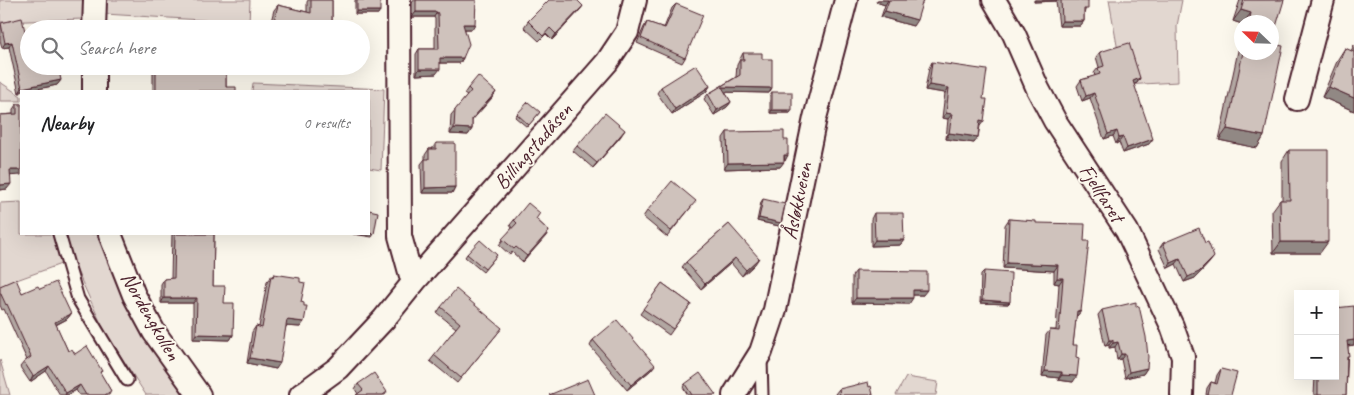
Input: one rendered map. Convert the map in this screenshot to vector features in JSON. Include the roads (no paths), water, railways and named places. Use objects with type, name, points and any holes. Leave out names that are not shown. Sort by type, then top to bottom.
[{"type":"street","points":[[94,20],[95,0]]},
{"type":"street","points":[[398,0],[400,236],[413,283]]},
{"type":"street","name":"Billingstadåsen","points":[[302,395],[338,368],[384,319],[413,283],[607,62],[627,32],[635,0]]},
{"type":"street","name":"Åsløkkveien","points":[[734,395],[761,352],[774,310],[815,118],[846,0]]},
{"type":"street","name":"Fjellfaret","points":[[994,0],[1014,34],[1038,89],[1055,121],[1127,231],[1172,326],[1183,358],[1182,395]]},
{"type":"street","points":[[1297,99],[1323,0]]},
{"type":"street","points":[[94,75],[94,90]]},
{"type":"street","name":"Nordengkollen","points":[[110,235],[134,295],[154,332],[199,395]]},
{"type":"lane","points":[[59,235],[78,300],[127,380]]},
{"type":"lane","points":[[761,352],[762,395]]}]
